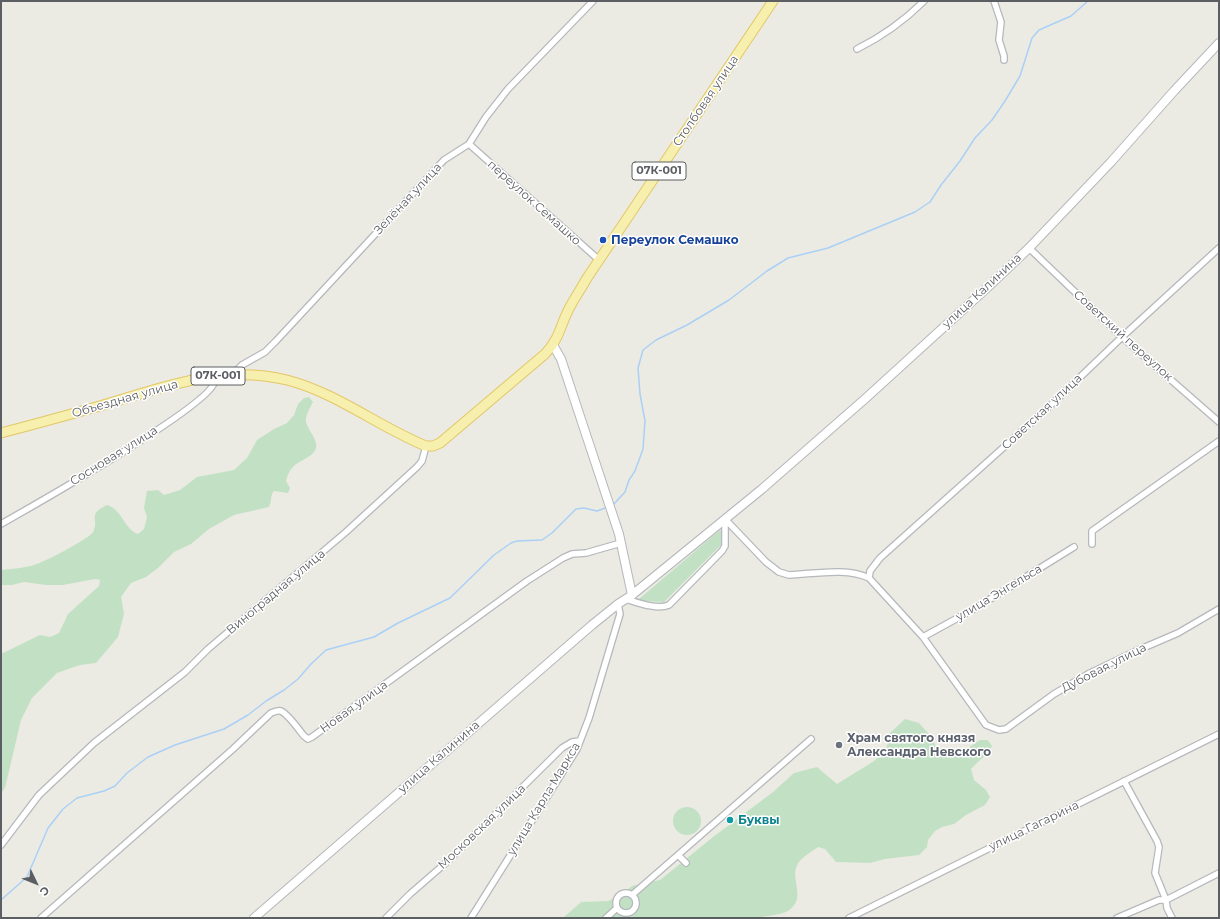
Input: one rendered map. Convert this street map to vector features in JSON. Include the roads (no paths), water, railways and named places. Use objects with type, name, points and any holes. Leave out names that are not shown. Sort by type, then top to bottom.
[{"type":"main road","name":"Столбовая улица","points":[[553,345],[561,330],[570,306],[599,260],[773,1]]},
{"type":"main road","name":"07К-001","points":[[426,446],[433,446],[452,434],[545,354],[553,345]]},
{"type":"main road","name":"Объездная улица","points":[[1,433],[160,388],[211,376],[233,374],[257,375],[287,381],[324,394],[426,446]]},
{"type":"street","name":"Зелёная улица","points":[[233,374],[242,365],[266,352],[444,160],[469,144],[508,89],[593,1]]},
{"type":"street","points":[[857,49],[893,29],[924,1]]},
{"type":"street","points":[[994,1],[1001,22],[999,40],[1004,60]]},
{"type":"street","name":"улица Калинина","points":[[254,918],[369,817],[618,604],[629,597],[762,489],[866,398],[1029,248],[1111,162],[1219,43]]},
{"type":"street","name":"переулок Семашко","points":[[469,144],[599,260]]},
{"type":"street","name":"Советский переулок","points":[[1029,248],[1122,337],[1219,422]]},
{"type":"street","name":"Советская улица","points":[[869,578],[870,571],[880,558],[1052,404],[1219,248]]},
{"type":"street","points":[[553,345],[561,359],[613,514],[621,543],[629,597],[639,603],[664,607],[669,605],[722,551],[725,546],[725,518]]},
{"type":"street","name":"Сосновая улица","points":[[1,524],[83,477],[176,417],[200,399],[213,386],[214,383],[211,376]]},
{"type":"street","points":[[1092,544],[1092,531],[1219,442]]},
{"type":"street","name":"Виноградная улица","points":[[1,845],[39,795],[62,772],[94,742],[185,672],[208,649],[346,532],[417,467],[422,461],[426,446]]},
{"type":"street","points":[[725,518],[766,562],[779,572],[789,575],[850,572],[869,578],[923,637]]},
{"type":"street","name":"Новая улица","points":[[41,918],[233,749],[271,713],[280,711],[285,714],[304,736],[308,739],[312,738],[527,581],[562,558],[572,554],[586,553],[621,543]]},
{"type":"street","name":"улица Энгельса","points":[[923,637],[974,609],[1074,547]]},
{"type":"street","name":"улица Карла Маркса","points":[[471,918],[573,755],[580,741],[589,718],[620,614],[618,604]]},
{"type":"street","name":"Дубовая улица","points":[[923,637],[986,725],[998,730],[1006,729],[1054,694],[1090,673],[1178,633],[1219,609]]},
{"type":"street","name":"улица Гагарина","points":[[849,918],[1219,734]]},
{"type":"street","points":[[632,895],[678,855],[698,834],[811,739]]},
{"type":"street","name":"Московская улица","points":[[386,918],[410,894],[448,861],[562,748],[572,742],[580,741]]},
{"type":"street","points":[[1124,781],[1157,841],[1159,847],[1155,873],[1172,918]]},
{"type":"street","points":[[678,855],[686,864]]},
{"type":"street","points":[[1116,918],[1159,900],[1166,900],[1219,873]]},
{"type":"street","points":[[628,893],[635,899],[636,904],[634,909],[630,912],[621,912],[617,908],[616,901],[620,895],[628,893]]},
{"type":"street","points":[[606,918],[617,908]]},
{"type":"waterway","points":[[613,505],[625,492],[643,449],[645,421],[640,394],[638,368],[643,350],[656,340],[687,325],[729,300],[767,271],[788,258],[828,248],[915,212],[930,202],[975,138],[992,120],[1005,101],[1020,76],[1032,38],[1039,30],[1071,16],[1088,1]]},
{"type":"waterway","points":[[1,900],[27,877],[48,828],[63,809],[77,798],[104,791],[115,786],[127,773],[148,757],[175,745],[224,729],[248,715],[298,679],[326,650],[374,637],[398,623],[450,598],[494,555],[511,543],[517,541],[542,540],[552,533],[576,509],[584,508],[597,511],[608,507]]},
{"type":"place","name":"Переулок Семашко","points":[[603,240]]},
{"type":"place","name":"Храм святого князя Александра Невского","points":[[839,745]]},
{"type":"place","name":"Буквы","points":[[730,820]]}]
